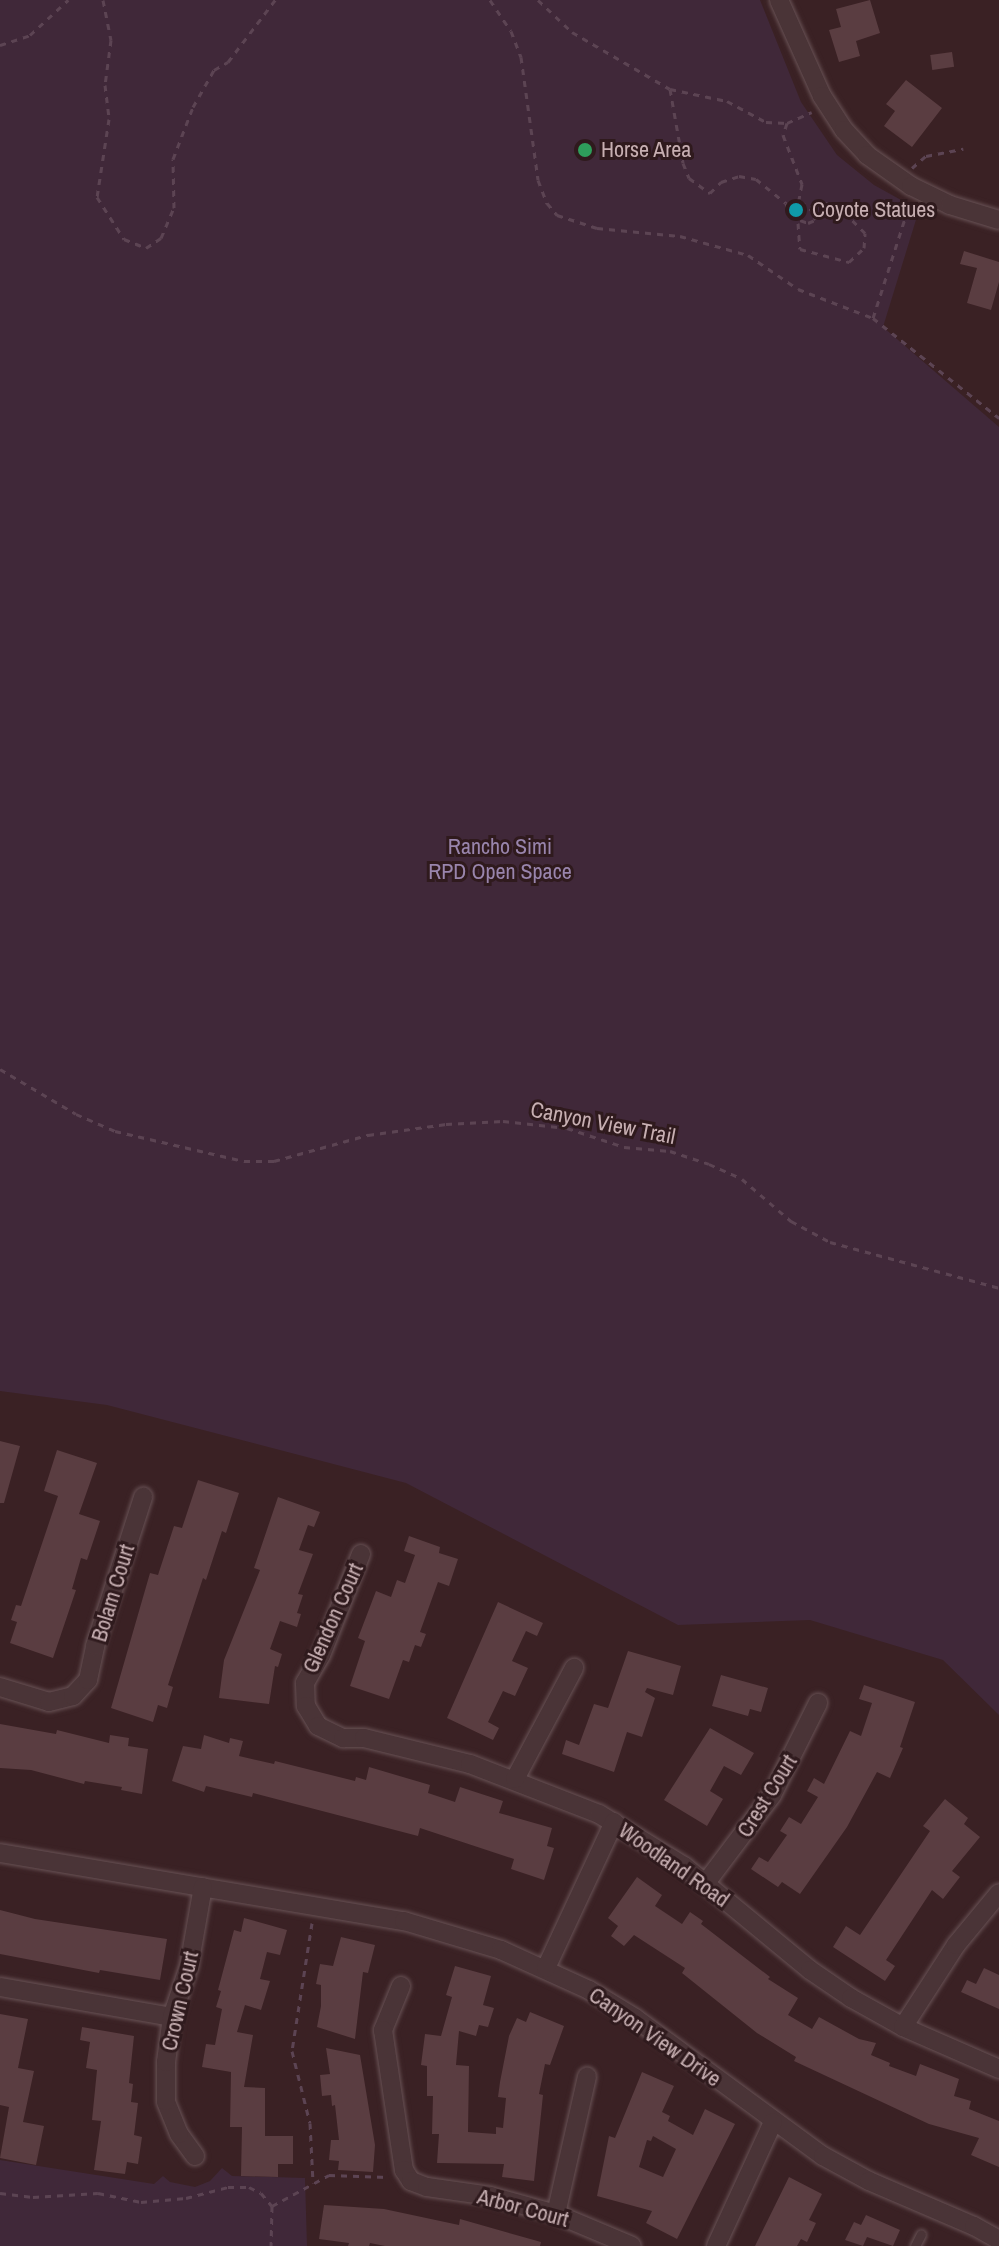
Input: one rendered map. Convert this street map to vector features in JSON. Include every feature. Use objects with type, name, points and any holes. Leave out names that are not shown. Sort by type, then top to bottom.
[{"type":"street","points":[[779,0],[826,102],[867,155],[911,186],[950,205],[999,220]]},
{"type":"street","name":"Bolam Court","points":[[0,1687],[49,1702],[73,1696],[82,1688],[94,1666],[95,1646],[143,1497]]},
{"type":"street","name":"Glendon Court","points":[[305,1683],[321,1655],[361,1554]]},
{"type":"street","points":[[515,1779],[574,1668]]},
{"type":"street","name":"Woodland Road","points":[[305,1683],[310,1716],[329,1734],[433,1754],[515,1779],[614,1822],[648,1842],[705,1884],[810,1970],[903,2027],[999,2069]]},
{"type":"street","name":"Crest Court","points":[[705,1884],[772,1795],[818,1703]]},
{"type":"street","points":[[546,1968],[614,1822]]},
{"type":"street","name":"Canyon View Drive","points":[[0,1853],[315,1906],[453,1934],[546,1968],[635,2018],[773,2122],[869,2181],[998,2235]]},
{"type":"street","name":"Crown Court","points":[[195,2156],[179,2134],[166,2101],[166,2062],[172,2017],[189,1966],[203,1887]]},
{"type":"street","points":[[903,2027],[956,1945],[999,1893]]},
{"type":"street","points":[[401,1986],[383,2030],[404,2170],[411,2181]]},
{"type":"street","points":[[0,1987],[172,2017]]},
{"type":"street","points":[[556,2214],[587,2076]]},
{"type":"street","points":[[716,2246],[773,2122]]},
{"type":"street","name":"Arbor Court","points":[[411,2181],[427,2187],[490,2196],[556,2214],[632,2246]]},
{"type":"lane","points":[[915,2246],[921,2234]]},
{"type":"path","points":[[0,45],[30,35],[68,0]]},
{"type":"path","points":[[103,0],[111,40],[105,85],[109,119],[97,197],[124,239],[146,248],[161,238],[174,208],[173,159],[193,107],[214,70],[228,62],[275,0]]},
{"type":"path","points":[[490,0],[511,31],[521,57],[538,180],[547,203],[557,215],[597,228],[680,236],[727,248],[773,269],[798,289],[873,318],[999,418]]},
{"type":"path","points":[[538,0],[572,32],[670,89],[727,101],[766,122],[787,123],[803,118],[826,102]]},
{"type":"path","points":[[670,89],[683,163],[689,178],[710,193],[721,182],[739,176],[756,179],[786,203],[789,216],[798,222],[815,220],[814,212],[799,200]]},
{"type":"path","points":[[787,123],[783,135],[802,184],[799,200]]},
{"type":"path","points":[[873,318],[910,202],[912,169],[926,156],[963,149]]},
{"type":"path","points":[[786,203],[799,200]]},
{"type":"path","points":[[798,222],[800,249],[849,262],[864,248],[865,233],[838,206],[828,203],[808,208]]},
{"type":"path","name":"Canyon View Trail","points":[[0,1069],[106,1127],[244,1161],[274,1161],[368,1135],[446,1124],[503,1121],[567,1128],[624,1147],[670,1151],[731,1173],[760,1192],[791,1221],[830,1242],[999,1288]]},
{"type":"path","points":[[313,2183],[310,2123],[292,2051],[315,1906]]},
{"type":"path","points":[[272,2206],[329,2175],[411,2181]]},
{"type":"path","points":[[0,2193],[33,2197],[98,2193],[141,2202],[186,2198],[228,2187],[249,2187],[261,2193],[272,2206],[271,2246]]},
{"type":"green space","name":"Rancho Simi RPD Open Space","points":[[0,0],[760,0],[801,102],[837,155],[874,185],[919,210],[883,327],[999,427],[999,1715],[943,1660],[810,1620],[678,1625],[406,1483],[107,1405],[0,1391]]},
{"type":"green space","points":[[0,2160],[154,2184],[163,2176],[170,2182],[195,2187],[210,2181],[222,2168],[232,2176],[305,2178],[307,2246],[0,2246]]},
{"type":"building","points":[[870,0],[880,33],[856,41],[860,56],[839,62],[829,30],[841,27],[836,9]]},
{"type":"building","points":[[952,52],[954,67],[932,70],[930,55]]},
{"type":"building","points":[[906,80],[942,108],[912,147],[884,126],[895,111],[886,104]]},
{"type":"building","points":[[964,251],[999,262],[999,282],[991,310],[967,303],[977,268],[960,264]]},
{"type":"building","points":[[0,1441],[20,1446],[4,1503],[0,1503]]},
{"type":"building","points":[[57,1450],[97,1463],[79,1514],[100,1521],[87,1560],[81,1558],[72,1589],[76,1590],[53,1658],[10,1643],[17,1622],[11,1620],[16,1605],[21,1606],[58,1496],[44,1491]]},
{"type":"building","points":[[198,1480],[239,1493],[226,1533],[222,1531],[206,1580],[203,1578],[168,1685],[173,1687],[167,1708],[158,1705],[153,1722],[111,1708],[150,1573],[158,1575],[174,1526],[182,1528]]},
{"type":"building","points":[[278,1497],[320,1512],[314,1527],[308,1525],[299,1550],[313,1554],[298,1594],[303,1595],[297,1613],[301,1614],[297,1627],[280,1621],[270,1649],[282,1654],[278,1667],[275,1666],[269,1704],[219,1698],[224,1660],[260,1570],[254,1568]]},
{"type":"building","points":[[409,1536],[440,1547],[439,1553],[458,1559],[449,1586],[438,1582],[420,1632],[426,1634],[421,1647],[415,1645],[409,1662],[403,1660],[389,1699],[350,1686],[365,1641],[358,1638],[376,1591],[391,1597],[397,1580],[405,1583],[415,1555],[404,1551]]},
{"type":"building","points":[[498,1602],[543,1623],[537,1636],[526,1631],[512,1661],[528,1668],[515,1696],[503,1691],[488,1722],[499,1728],[493,1740],[447,1718]]},
{"type":"building","points":[[628,1651],[681,1666],[673,1695],[647,1688],[645,1692],[655,1698],[642,1737],[627,1732],[614,1772],[562,1754],[566,1740],[579,1745],[594,1704],[608,1708]]},
{"type":"building","points":[[721,1675],[768,1688],[761,1712],[750,1709],[748,1716],[712,1706]]},
{"type":"building","points":[[864,1685],[915,1702],[900,1747],[903,1748],[890,1778],[877,1772],[847,1827],[800,1894],[782,1882],[778,1887],[751,1869],[759,1857],[768,1862],[787,1835],[780,1831],[789,1817],[801,1824],[818,1797],[807,1791],[814,1778],[824,1784],[850,1731],[861,1736],[872,1703],[859,1699]]},
{"type":"building","points":[[0,1724],[56,1734],[57,1730],[109,1743],[110,1735],[129,1738],[128,1746],[148,1749],[142,1794],[121,1790],[122,1787],[85,1781],[84,1784],[31,1770],[0,1768]]},
{"type":"building","points":[[710,1728],[754,1753],[741,1775],[724,1766],[710,1791],[723,1799],[707,1826],[664,1800]]},
{"type":"building","points":[[204,1735],[229,1743],[230,1738],[243,1741],[239,1756],[274,1764],[275,1761],[355,1781],[356,1777],[366,1780],[369,1767],[430,1785],[428,1793],[455,1802],[460,1787],[503,1801],[499,1813],[552,1828],[547,1846],[554,1848],[544,1880],[511,1869],[514,1859],[420,1828],[418,1836],[253,1793],[252,1797],[206,1786],[204,1792],[172,1781],[183,1746],[201,1749]]},
{"type":"building","points":[[945,1799],[968,1818],[964,1824],[980,1837],[952,1871],[960,1877],[943,1899],[932,1890],[886,1960],[895,1966],[885,1981],[833,1947],[846,1926],[860,1935],[930,1831],[923,1826]]},
{"type":"building","points":[[637,1877],[662,1895],[655,1906],[682,1924],[690,1912],[770,1977],[768,1979],[798,1998],[788,2015],[812,2029],[819,2017],[859,2039],[876,2043],[871,2055],[890,2063],[889,2066],[916,2076],[920,2064],[959,2079],[954,2096],[971,2101],[969,2109],[999,2121],[999,2167],[971,2155],[979,2138],[929,2124],[794,2061],[796,2057],[757,2033],[682,1973],[685,1968],[634,1935],[624,1946],[611,1936],[618,1926],[608,1918]]},
{"type":"building","points":[[0,1910],[35,1919],[167,1939],[160,1980],[100,1970],[99,1973],[0,1954]]},
{"type":"building","points":[[244,1918],[287,1930],[280,1955],[267,1952],[260,1979],[270,1981],[261,2010],[245,2005],[237,2032],[253,2035],[244,2087],[265,2088],[265,2136],[293,2136],[293,2164],[278,2164],[278,2177],[241,2176],[242,2127],[230,2127],[231,2072],[202,2067],[206,2044],[215,2045],[222,2009],[216,2007],[221,1991],[218,1990],[234,1930],[241,1932]]},
{"type":"building","points":[[341,1937],[375,1945],[368,1973],[363,1972],[355,2039],[317,2027],[321,1985],[316,1984],[320,1964],[333,1966]]},
{"type":"building","points":[[455,1966],[491,1976],[483,2005],[494,2008],[488,2027],[479,2025],[476,2036],[459,2031],[456,2065],[469,2066],[468,2132],[496,2134],[496,2127],[503,2128],[506,2098],[498,2097],[509,2036],[517,2018],[526,2022],[530,2012],[564,2026],[550,2065],[545,2064],[539,2094],[543,2095],[534,2181],[502,2177],[504,2164],[437,2163],[439,2134],[432,2134],[433,2096],[427,2096],[427,2066],[421,2065],[425,2034],[441,2036],[452,1997],[446,1995]]},
{"type":"building","points":[[984,1968],[999,1975],[999,2009],[961,1992],[967,1980],[976,1984]]},
{"type":"building","points":[[0,2014],[28,2019],[18,2068],[34,2071],[23,2122],[44,2126],[36,2165],[0,2158],[9,2107],[0,2105]]},
{"type":"building","points":[[82,2027],[134,2036],[129,2083],[133,2084],[131,2102],[138,2103],[134,2135],[142,2137],[138,2164],[127,2162],[125,2174],[94,2170],[101,2121],[92,2120],[97,2070],[86,2068],[90,2042],[80,2040]]},
{"type":"building","points":[[326,2048],[360,2055],[375,2145],[373,2172],[338,2170],[339,2161],[329,2160],[331,2140],[339,2140],[335,2105],[332,2106],[331,2095],[322,2096],[320,2075],[330,2074]]},
{"type":"building","points":[[642,2072],[674,2086],[662,2112],[670,2116],[668,2121],[693,2135],[705,2109],[735,2124],[677,2239],[646,2223],[652,2211],[597,2196],[609,2136],[615,2138]],"holes":[[[653,2136],[676,2149],[663,2177],[639,2167],[647,2140],[651,2141]]]},
{"type":"building","points":[[789,2177],[822,2194],[809,2220],[816,2223],[807,2242],[801,2239],[797,2246],[755,2246]]},
{"type":"building","points":[[324,2205],[384,2209],[459,2225],[460,2219],[541,2242],[540,2246],[385,2246],[370,2243],[369,2246],[348,2246],[349,2243],[319,2239]]},
{"type":"building","points":[[866,2215],[900,2230],[893,2246],[867,2237],[863,2246],[845,2240],[854,2222],[861,2225]]},
{"type":"place","name":"Horse Area","points":[[585,150]]},
{"type":"place","name":"Coyote Statues","points":[[796,210]]}]
